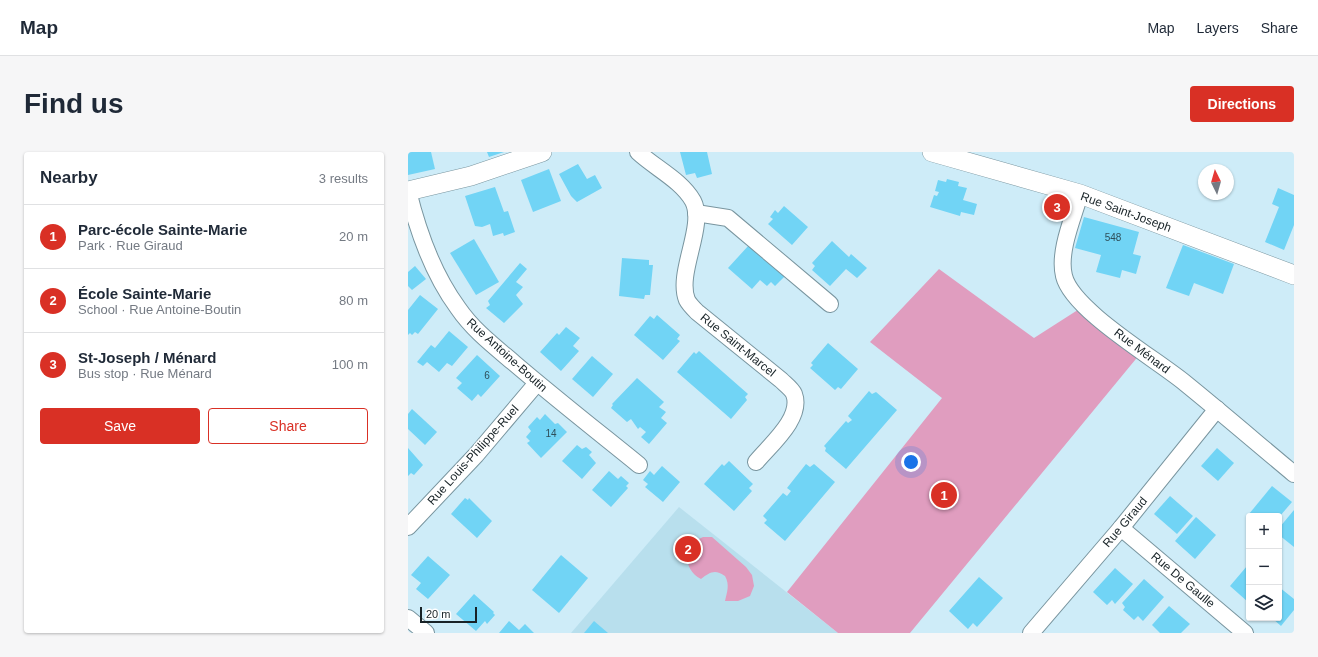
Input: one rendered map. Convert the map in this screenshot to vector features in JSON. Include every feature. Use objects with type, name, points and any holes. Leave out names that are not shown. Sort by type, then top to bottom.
[{"type":"street","points":[[408,191],[471,176],[542,152]]},
{"type":"street","points":[[638,152],[683,188],[693,201],[696,213],[728,218],[830,304]]},
{"type":"street","name":"Rue Saint-Joseph","points":[[932,152],[1080,194],[1294,275]]},
{"type":"street","name":"Rue Antoine-Boutin","points":[[408,191],[414,217],[427,251],[457,308],[473,327],[537,383],[639,465]]},
{"type":"street","name":"Rue Ménard","points":[[1080,194],[1062,258],[1064,277],[1073,296],[1156,363],[1183,381],[1294,474]]},
{"type":"street","name":"Rue Saint-Marcel","points":[[696,213],[685,280],[687,300],[697,312],[781,380],[793,393],[796,407],[793,418],[756,462]]},
{"type":"street","name":"Rue Louis-Philippe-Ruel","points":[[408,527],[476,455],[537,383]]},
{"type":"street","name":"Rue Giraud","points":[[1031,633],[1121,528],[1217,409]]},
{"type":"street","name":"Rue De Gaulle","points":[[1121,528],[1245,633]]},
{"type":"street","points":[[408,618],[426,633]]},
{"type":"shaded area","points":[[939,269],[1034,338],[1084,306],[1140,354],[910,633],[838,633],[787,592],[942,398],[870,342]]},
{"type":"shaded area","points":[[679,507],[838,633],[571,633]]},
{"type":"shaded area","points":[[703,537],[712,537],[746,567],[752,575],[754,586],[750,596],[738,601],[725,601],[728,585],[725,576],[713,572],[701,579],[690,569],[687,557],[689,551],[696,541]]},
{"type":"building","points":[[408,152],[431,152],[435,169],[408,175]]},
{"type":"building","points":[[487,152],[504,152],[489,157]]},
{"type":"building","points":[[680,152],[707,152],[712,174],[697,178],[695,173],[686,175]]},
{"type":"building","points":[[578,164],[587,179],[595,175],[602,188],[577,202],[571,196],[559,174]]},
{"type":"building","points":[[549,169],[561,201],[533,212],[521,180]]},
{"type":"building","points":[[947,179],[959,182],[958,186],[967,188],[963,200],[977,204],[974,215],[961,212],[960,216],[930,207],[934,195],[937,196],[939,192],[935,191],[938,180],[946,182]]},
{"type":"building","points":[[495,187],[504,212],[508,211],[515,232],[504,236],[503,233],[493,236],[490,224],[482,227],[475,226],[465,196]]},
{"type":"building","points":[[1278,188],[1294,195],[1294,225],[1284,250],[1265,242],[1279,207],[1272,204]]},
{"type":"building","points":[[784,206],[808,227],[792,245],[768,224],[773,219],[770,217],[775,210],[778,213]]},
{"type":"building","points":[[1084,217],[1139,232],[1133,254],[1141,256],[1136,274],[1122,270],[1120,278],[1096,272],[1101,255],[1075,248]]},
{"type":"building","points":[[474,239],[499,282],[476,295],[450,253]]},
{"type":"building","points":[[832,241],[849,257],[851,254],[867,268],[857,278],[846,269],[830,286],[812,270],[815,266],[812,263]]},
{"type":"building","points":[[749,245],[785,276],[775,286],[771,282],[767,286],[760,280],[752,289],[728,268]]},
{"type":"building","points":[[1183,245],[1234,264],[1223,294],[1194,283],[1189,296],[1166,288]]},
{"type":"building","points":[[622,258],[649,260],[649,265],[653,265],[650,295],[645,295],[644,299],[619,296]]},
{"type":"building","points":[[520,263],[527,269],[516,282],[523,287],[516,295],[523,304],[504,323],[486,308],[490,305],[488,301]]},
{"type":"building","points":[[415,266],[426,279],[412,290],[408,286],[408,272]]},
{"type":"building","points":[[420,295],[438,309],[418,334],[415,332],[412,335],[410,333],[408,335],[408,310]]},
{"type":"building","points":[[657,315],[680,335],[677,339],[680,341],[663,360],[634,335],[650,316],[654,319]]},
{"type":"building","points":[[566,327],[580,338],[573,346],[579,351],[561,371],[540,352],[557,333],[559,335]]},
{"type":"building","points":[[449,331],[468,347],[452,366],[447,363],[439,372],[427,362],[423,366],[417,362],[431,345],[435,348]]},
{"type":"building","points":[[828,343],[858,369],[841,389],[838,387],[835,390],[810,368],[813,365],[811,363]]},
{"type":"building","points":[[699,351],[748,394],[745,397],[747,400],[731,419],[677,372],[694,352],[696,354]]},
{"type":"building","points":[[477,355],[500,376],[481,397],[478,394],[472,401],[457,388],[462,383],[456,378]]},
{"type":"building","points":[[592,356],[613,374],[593,397],[572,379]]},
{"type":"building","points":[[637,378],[664,402],[659,407],[666,412],[661,418],[667,423],[649,444],[641,437],[646,432],[640,427],[638,429],[631,419],[627,422],[611,408],[613,405],[612,404]]},
{"type":"building","points":[[869,391],[872,394],[876,392],[897,410],[846,469],[825,451],[826,448],[824,446],[846,421],[848,423],[852,420],[848,416]]},
{"type":"building","points":[[412,409],[437,432],[425,445],[408,429],[408,414]]},
{"type":"building","points":[[545,414],[555,424],[558,423],[567,432],[541,458],[527,443],[530,441],[526,437],[531,431],[528,427],[537,417],[540,420]]},
{"type":"building","points":[[577,445],[582,449],[586,447],[592,452],[589,455],[596,463],[582,479],[562,461]]},
{"type":"building","points":[[408,448],[423,465],[414,475],[411,473],[408,476]]},
{"type":"building","points":[[1217,448],[1234,463],[1218,481],[1201,466]]},
{"type":"building","points":[[729,461],[753,484],[749,488],[752,491],[734,511],[704,484],[722,464],[724,466]]},
{"type":"building","points":[[806,464],[810,467],[814,464],[835,482],[785,541],[764,523],[767,520],[763,516],[783,493],[787,496],[791,491],[787,488]]},
{"type":"building","points":[[662,466],[680,482],[663,502],[645,487],[648,484],[643,480],[650,471],[654,475]]},
{"type":"building","points":[[609,471],[618,479],[621,476],[629,483],[626,486],[628,488],[611,507],[592,490]]},
{"type":"building","points":[[1272,486],[1292,502],[1282,514],[1250,513]]},
{"type":"building","points":[[1170,496],[1193,516],[1177,534],[1154,514]]},
{"type":"building","points":[[465,498],[468,500],[469,498],[492,521],[477,538],[451,514]]},
{"type":"building","points":[[1294,510],[1294,547],[1282,537],[1282,524]]},
{"type":"building","points":[[1196,517],[1216,535],[1195,559],[1175,541]]},
{"type":"building","points":[[561,555],[588,578],[559,613],[532,590]]},
{"type":"building","points":[[428,556],[450,575],[428,599],[416,589],[421,583],[411,575]]},
{"type":"building","points":[[1246,567],[1246,600],[1230,586]]},
{"type":"building","points":[[1115,568],[1133,584],[1115,604],[1112,600],[1107,605],[1093,592]]},
{"type":"building","points":[[979,577],[1003,598],[977,627],[973,623],[968,629],[949,611]]},
{"type":"building","points":[[1144,579],[1164,597],[1143,621],[1138,616],[1134,620],[1123,610],[1125,607],[1122,603]]},
{"type":"building","points":[[1282,589],[1294,599],[1294,610],[1281,626],[1275,621],[1282,621]]},
{"type":"building","points":[[474,594],[494,612],[493,613],[495,615],[487,624],[485,621],[476,631],[456,614]]},
{"type":"building","points":[[1169,606],[1190,624],[1181,633],[1160,633],[1152,625]]},
{"type":"building","points":[[509,621],[519,630],[525,624],[534,633],[499,633]]},
{"type":"building","points":[[594,621],[608,633],[584,633]]},
{"type":"place","name":"St-Joseph / Ménard","points":[[1057,207]]},
{"type":"place","name":"Parc-école Sainte-Marie","points":[[944,495]]},
{"type":"place","name":"École Sainte-Marie","points":[[688,549]]}]
